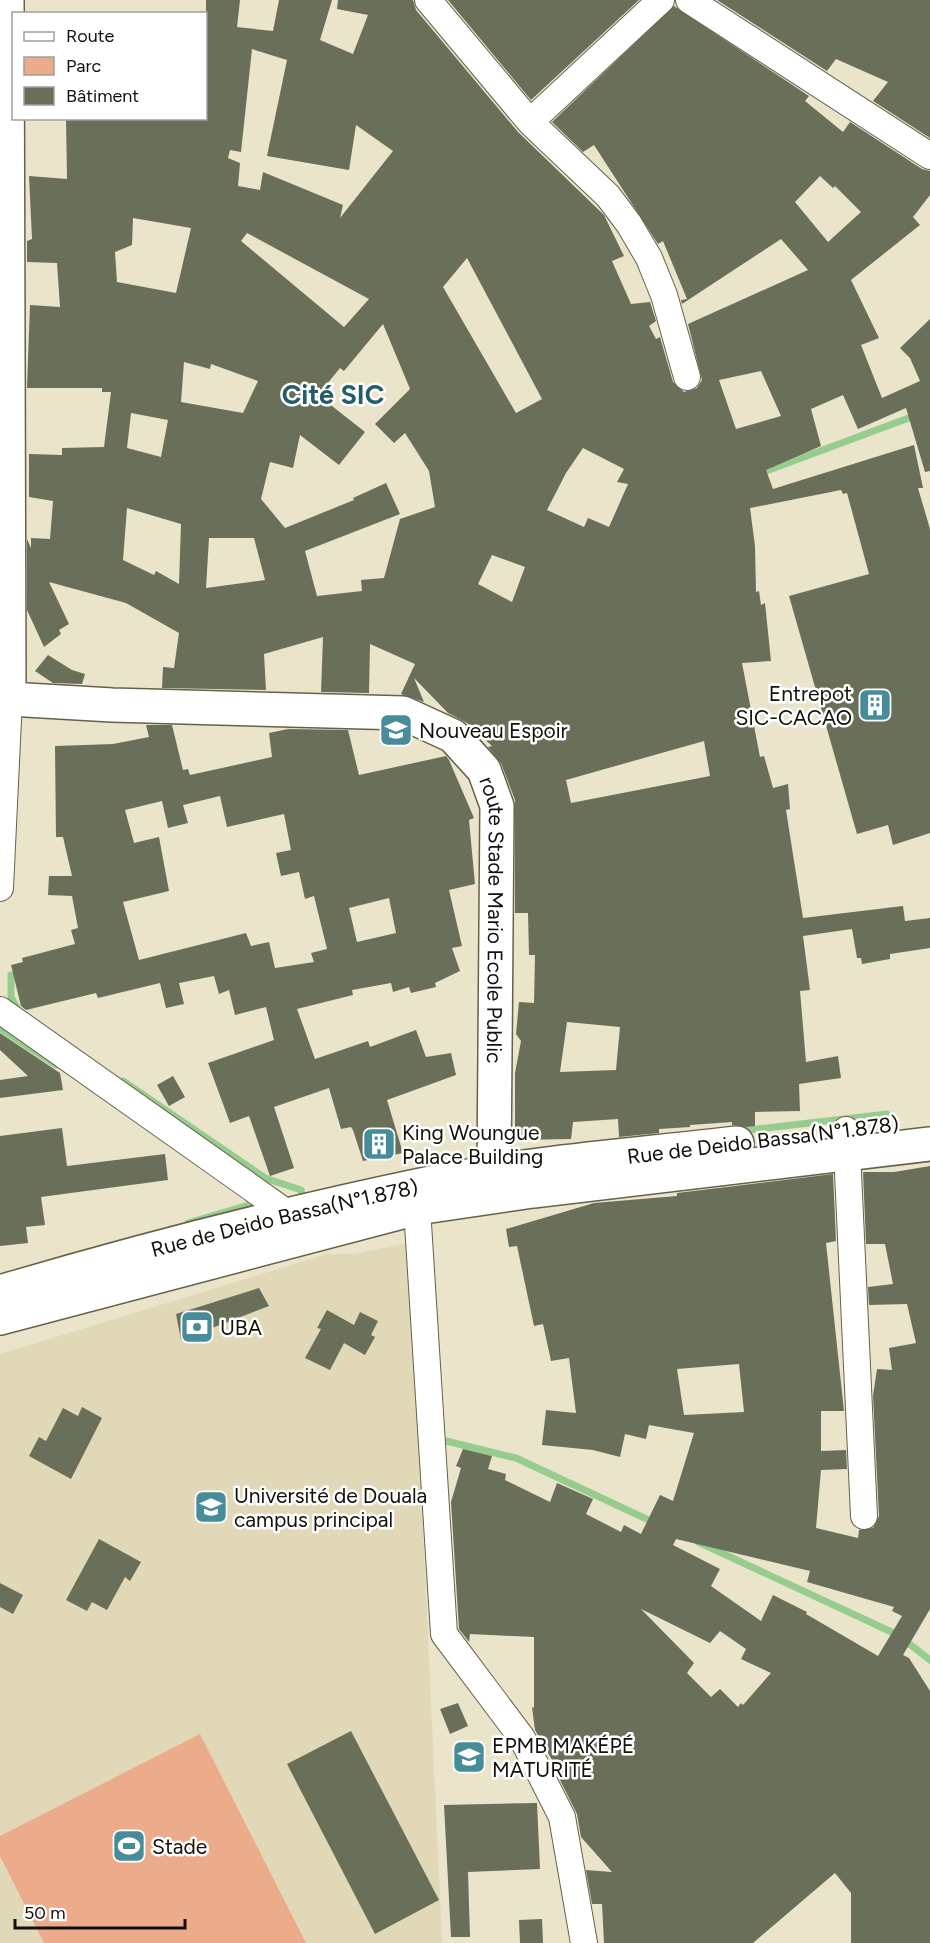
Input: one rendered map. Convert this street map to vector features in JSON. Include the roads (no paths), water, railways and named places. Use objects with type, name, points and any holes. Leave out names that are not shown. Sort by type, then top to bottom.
[{"type":"main road","points":[[7,0],[3,157],[9,699]]},
{"type":"main road","name":"route Stade Mario Ecole Public","points":[[9,699],[112,705],[404,712],[453,736],[484,770],[497,806],[494,1172]]},
{"type":"main road","name":"Rue de Deido Bassa(N°1.878)","points":[[0,1292],[146,1249],[432,1183],[494,1172],[846,1141],[930,1121]]},
{"type":"main road","points":[[0,1318],[417,1208],[846,1141],[930,1144]]},
{"type":"street","points":[[428,0],[530,122],[608,196],[629,224],[649,258],[664,295],[687,378]]},
{"type":"street","points":[[530,122],[661,0]]},
{"type":"street","points":[[689,0],[930,156]]},
{"type":"street","points":[[0,888],[9,699]]},
{"type":"street","points":[[0,1010],[290,1215]]},
{"type":"street","points":[[846,1141],[864,1516]]},
{"type":"street","points":[[417,1208],[444,1634],[522,1738],[562,1817],[584,1943]]},
{"type":"waterway","points":[[761,473],[930,410]]},
{"type":"waterway","points":[[11,975],[11,997],[19,1012]]},
{"type":"waterway","points":[[0,1028],[56,1065]]},
{"type":"waterway","points":[[123,1081],[265,1178],[301,1190],[302,1195]]},
{"type":"waterway","points":[[740,1131],[887,1114]]},
{"type":"waterway","points":[[188,1223],[252,1204],[247,1197]]},
{"type":"waterway","points":[[446,1441],[516,1458],[655,1523]]},
{"type":"waterway","points":[[698,1542],[898,1635],[930,1660]]},
{"type":"place","name":"Entrepot SIC-CACAO","points":[[875,705]]},
{"type":"place","name":"Nouveau Espoir","points":[[396,730]]},
{"type":"place","name":"King Woungue Palace Building","points":[[379,1144]]},
{"type":"place","name":"UBA","points":[[197,1327]]},
{"type":"place","name":"Université de Douala campus principal","points":[[211,1507]]},
{"type":"place","name":"EPMB MAKÉPÉ MATURITÉ","points":[[469,1757]]},
{"type":"place","name":"Stade","points":[[129,1846]]},
{"type":"district","name":"Cité SIC","points":[[333,394]]}]
